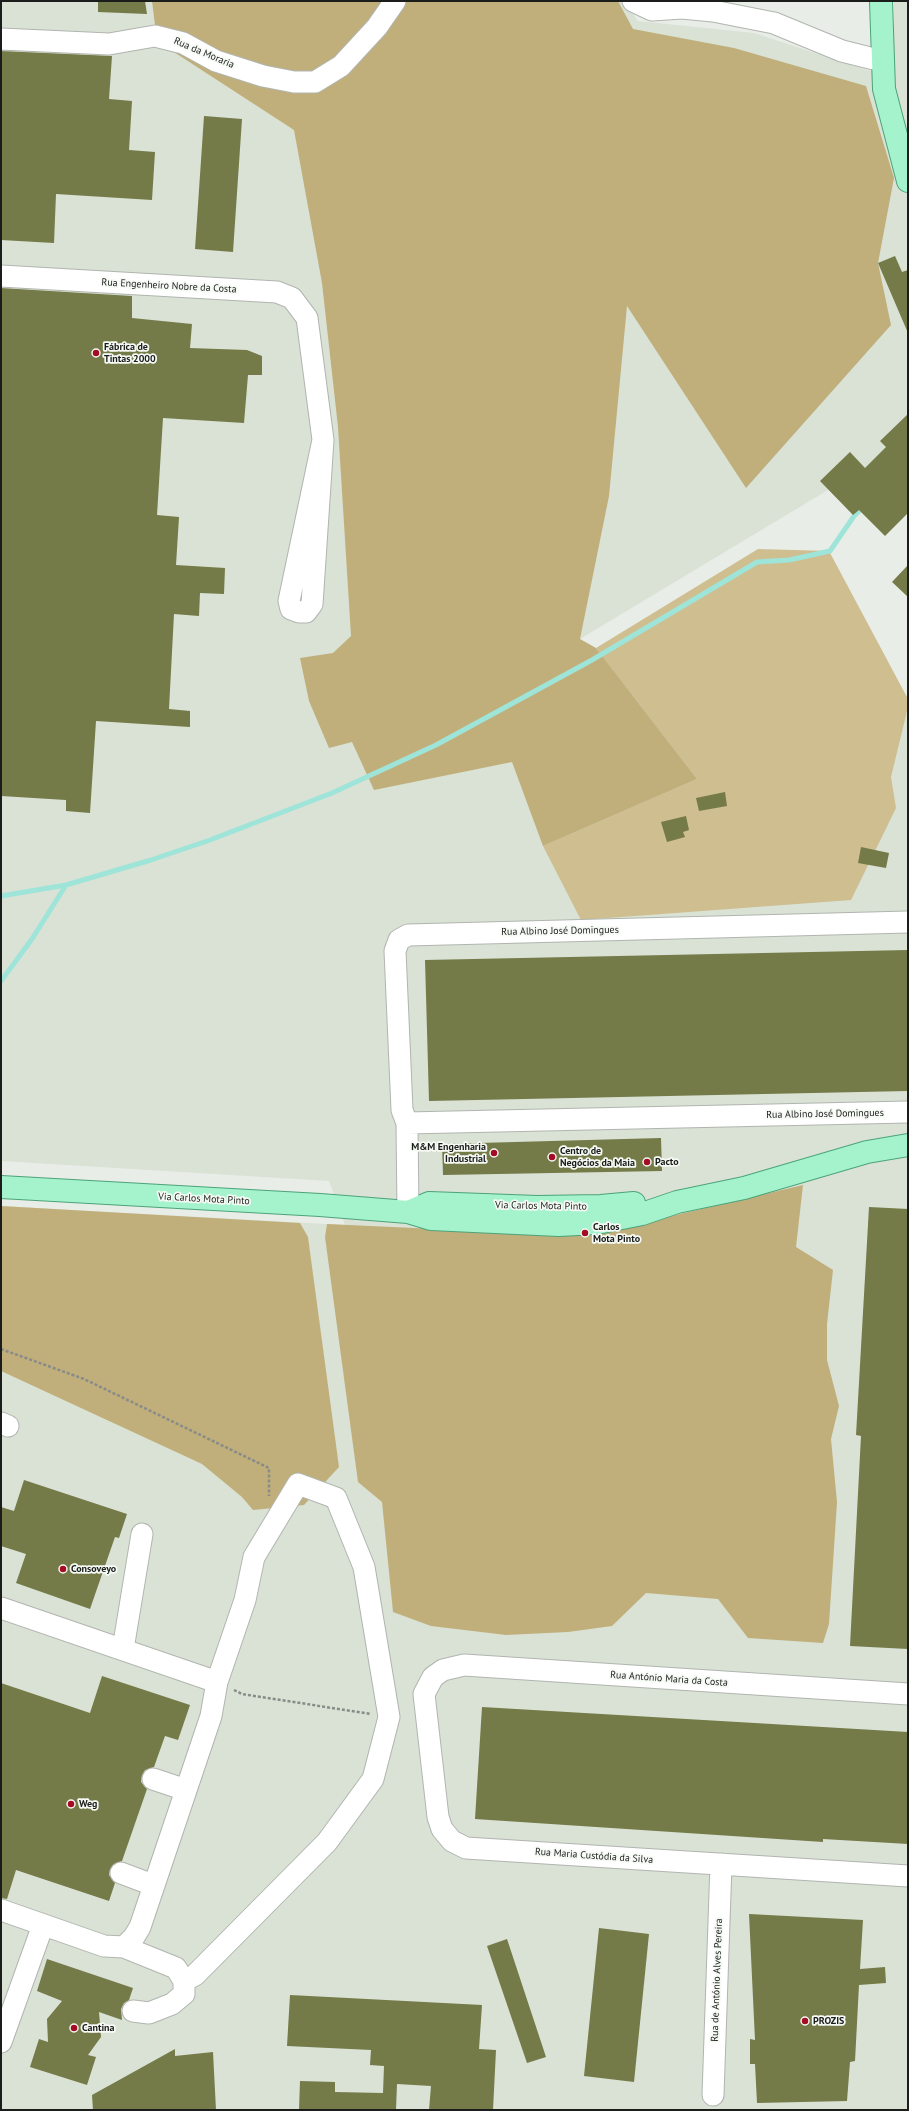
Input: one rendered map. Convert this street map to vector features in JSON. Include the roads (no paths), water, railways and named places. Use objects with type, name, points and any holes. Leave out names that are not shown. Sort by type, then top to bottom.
[{"type":"main road","points":[[880,1],[884,89],[908,181]]},
{"type":"main road","name":"Via Carlos Mota Pinto","points":[[1,1187],[408,1212],[429,1203],[537,1207],[601,1206],[644,1202],[677,1202],[744,1188],[867,1152],[908,1146]]},
{"type":"street","name":"Rua da Moraria","points":[[1,39],[109,44],[155,36],[183,43],[216,60],[264,76],[294,82],[315,82],[341,66],[377,26],[395,1]]},
{"type":"street","points":[[633,1],[652,10],[682,5],[735,14],[774,23],[842,51],[882,61]]},
{"type":"street","name":"Rua Engenheiro Nobre da Costa","points":[[1,276],[277,292],[292,298],[307,318],[323,440]]},
{"type":"street","points":[[323,440],[312,604],[306,612],[299,612],[291,610],[289,601],[323,440]]},
{"type":"street","name":"Rua Albino José Domingues","points":[[408,1212],[407,1123],[402,1110],[395,951],[399,940],[408,935],[908,922]]},
{"type":"street","name":"Rua Albino José Domingues","points":[[407,1123],[908,1112]]},
{"type":"street","points":[[124,1947],[134,1937],[140,1927],[211,1716],[217,1682],[245,1600],[254,1558],[298,1484],[336,1498],[361,1560],[377,1638],[389,1717],[373,1779],[327,1842],[196,1976],[184,1981]]},
{"type":"street","points":[[123,1649],[142,1534]]},
{"type":"street","points":[[1,1608],[217,1682]]},
{"type":"street","name":"Rua António Maria da Costa","points":[[433,1677],[443,1670],[464,1665],[908,1694]]},
{"type":"street","name":"Rua Maria Custódia da Silva","points":[[433,1677],[424,1694],[438,1817],[442,1829],[452,1841],[466,1848],[908,1876]]},
{"type":"street","points":[[153,1779],[186,1790]]},
{"type":"street","name":"Rua de António Alves Pereira","points":[[713,2095],[721,1864]]},
{"type":"street","points":[[122,1874],[153,1885]]},
{"type":"street","points":[[1,1910],[104,1946],[124,1947],[176,1968],[184,1981],[184,1994],[172,2004],[149,2012],[133,2011]]},
{"type":"street","points":[[1,2042],[43,1925]]},
{"type":"waterway","points":[[1,981],[32,939],[66,885],[151,860],[210,840],[332,793],[436,745],[592,660],[757,562],[789,560],[830,551],[854,516],[864,506]]},
{"type":"waterway","points":[[1,896],[66,885]]},
{"type":"place","name":"Fábrica de Tintas 2000","points":[[96,353]]},
{"type":"place","name":"M&M Engenharia Industrial","points":[[494,1153]]},
{"type":"place","name":"Centro de Negócios da Maia","points":[[552,1157]]},
{"type":"place","name":"Pacto","points":[[647,1162]]},
{"type":"place","name":"Carlos Mota Pinto","points":[[585,1233]]},
{"type":"place","name":"Consoveyo","points":[[63,1569]]},
{"type":"place","name":"Weg","points":[[71,1804]]},
{"type":"place","name":"PROZIS","points":[[805,2021]]},
{"type":"place","name":"Cantina","points":[[74,2028]]}]
